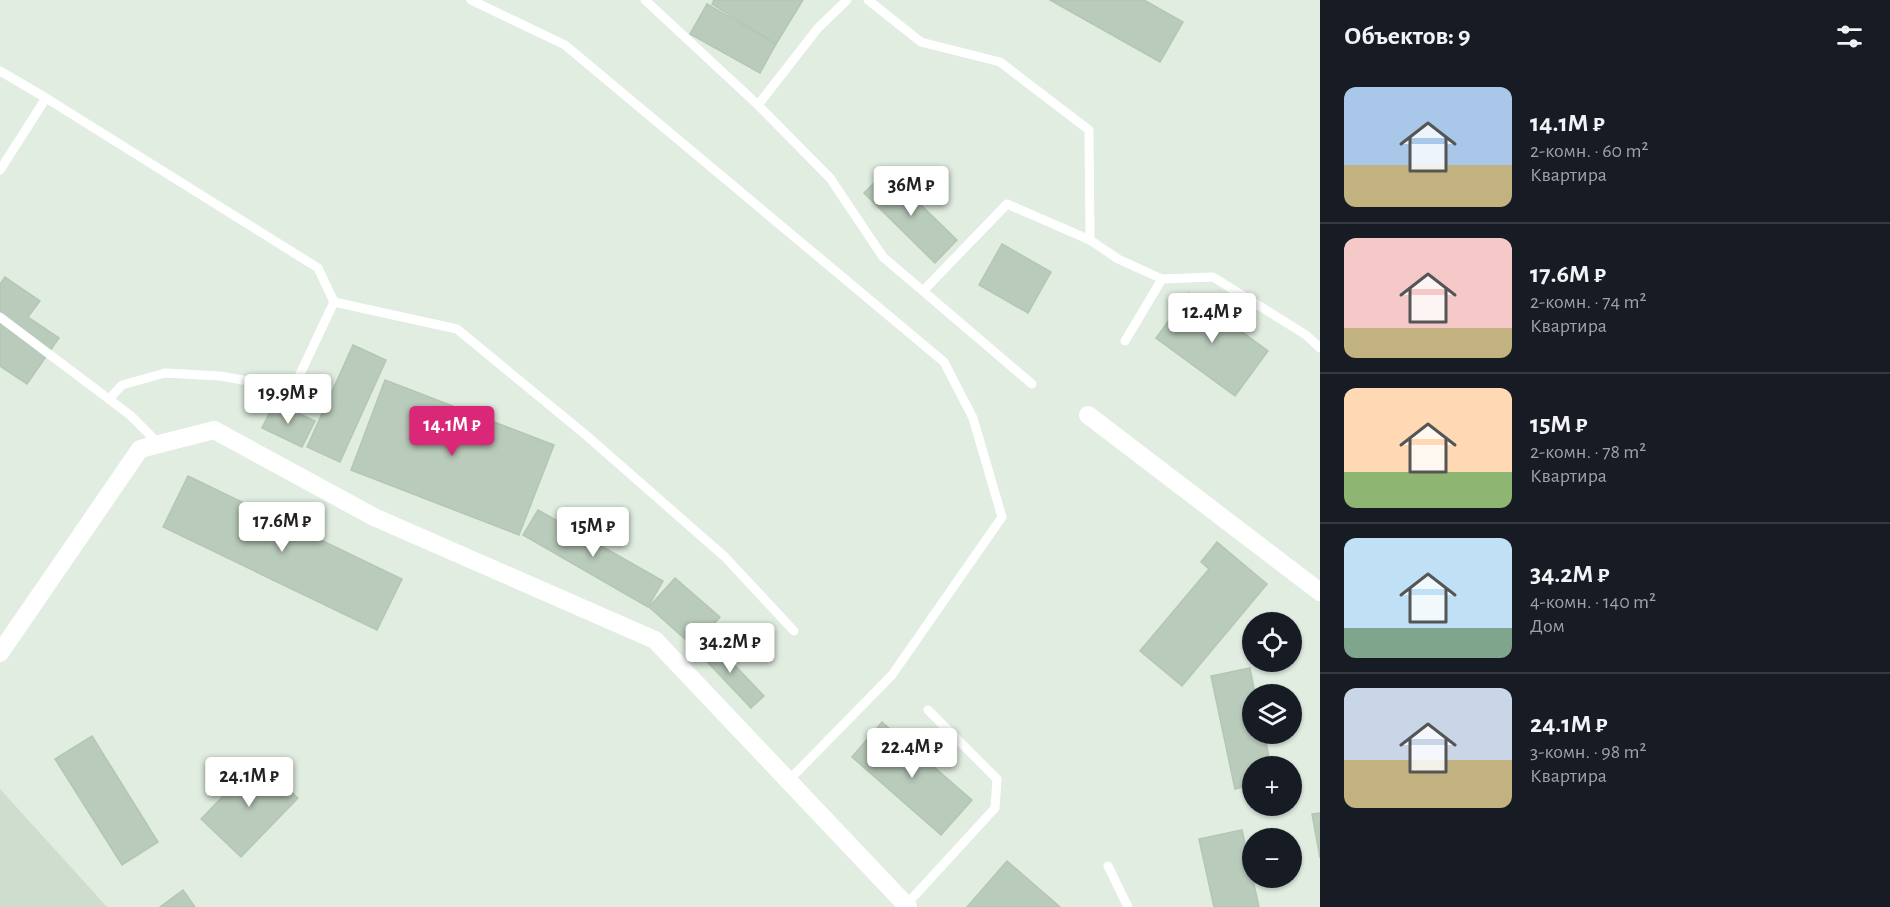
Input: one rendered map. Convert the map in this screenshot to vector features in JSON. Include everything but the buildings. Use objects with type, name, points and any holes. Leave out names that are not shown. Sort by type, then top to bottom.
[{"type":"street","points":[[1088,415],[1320,592]]},
{"type":"street","points":[[0,653],[140,449],[214,430],[374,517],[655,640],[907,906]]},
{"type":"lane","points":[[471,0],[565,45],[944,362],[973,418],[1002,517],[892,675],[788,781]]},
{"type":"lane","points":[[645,0],[758,105],[830,178],[883,257],[1032,384]]},
{"type":"lane","points":[[758,105],[818,28],[847,0]]},
{"type":"lane","points":[[868,0],[921,42],[1000,62],[1089,130],[1090,240]]},
{"type":"lane","points":[[0,71],[318,268],[334,302]]},
{"type":"lane","points":[[0,170],[46,98]]},
{"type":"lane","points":[[923,291],[1007,204],[1090,240],[1118,260],[1162,279],[1213,277],[1306,334],[1320,348]]},
{"type":"lane","points":[[1125,341],[1162,279]]},
{"type":"lane","points":[[109,399],[122,385],[165,373],[220,376],[293,389],[334,302]]},
{"type":"lane","points":[[334,302],[457,329],[587,436],[716,550],[794,631]]},
{"type":"lane","points":[[0,317],[130,415],[159,444]]},
{"type":"lane","points":[[907,906],[995,807],[998,779],[928,710]]},
{"type":"lane","points":[[1108,866],[1128,907]]},
{"type":"shaded area","points":[[0,789],[107,907],[0,907]]}]
